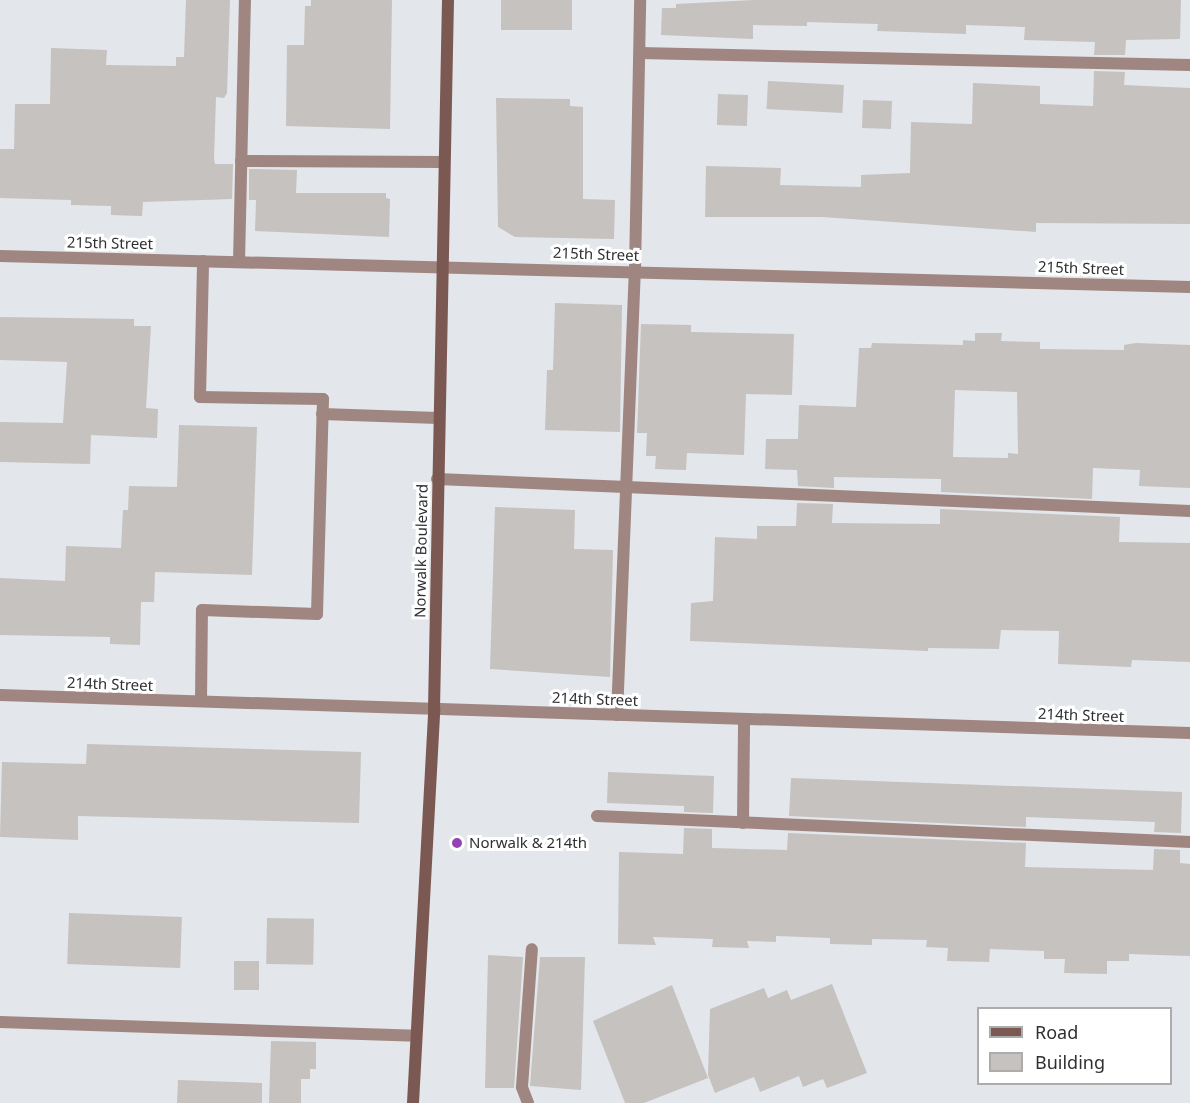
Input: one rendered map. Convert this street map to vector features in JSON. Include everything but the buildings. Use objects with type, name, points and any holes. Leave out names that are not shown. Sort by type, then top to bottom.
[{"type":"main road","name":"Norwalk Boulevard","points":[[413,1103],[434,709],[443,162],[448,0]]},
{"type":"street","points":[[239,262],[245,0]]},
{"type":"street","points":[[617,715],[635,270],[640,0]]},
{"type":"street","points":[[640,53],[1190,65]]},
{"type":"street","points":[[241,161],[443,162]]},
{"type":"street","name":"215th Street","points":[[0,256],[441,264],[1190,287]]},
{"type":"street","points":[[201,702],[202,610],[317,614],[323,399],[200,397],[203,261]]},
{"type":"street","points":[[322,414],[438,418]]},
{"type":"street","points":[[437,479],[626,489],[1190,511]]},
{"type":"street","name":"214th Street","points":[[0,695],[1190,733]]},
{"type":"street","points":[[743,823],[744,719]]},
{"type":"street","points":[[597,816],[1190,842]]},
{"type":"street","points":[[528,1103],[522,1087],[532,949]]},
{"type":"street","points":[[0,1022],[416,1036]]},
{"type":"place","name":"Norwalk & 214th","points":[[457,843]]}]
